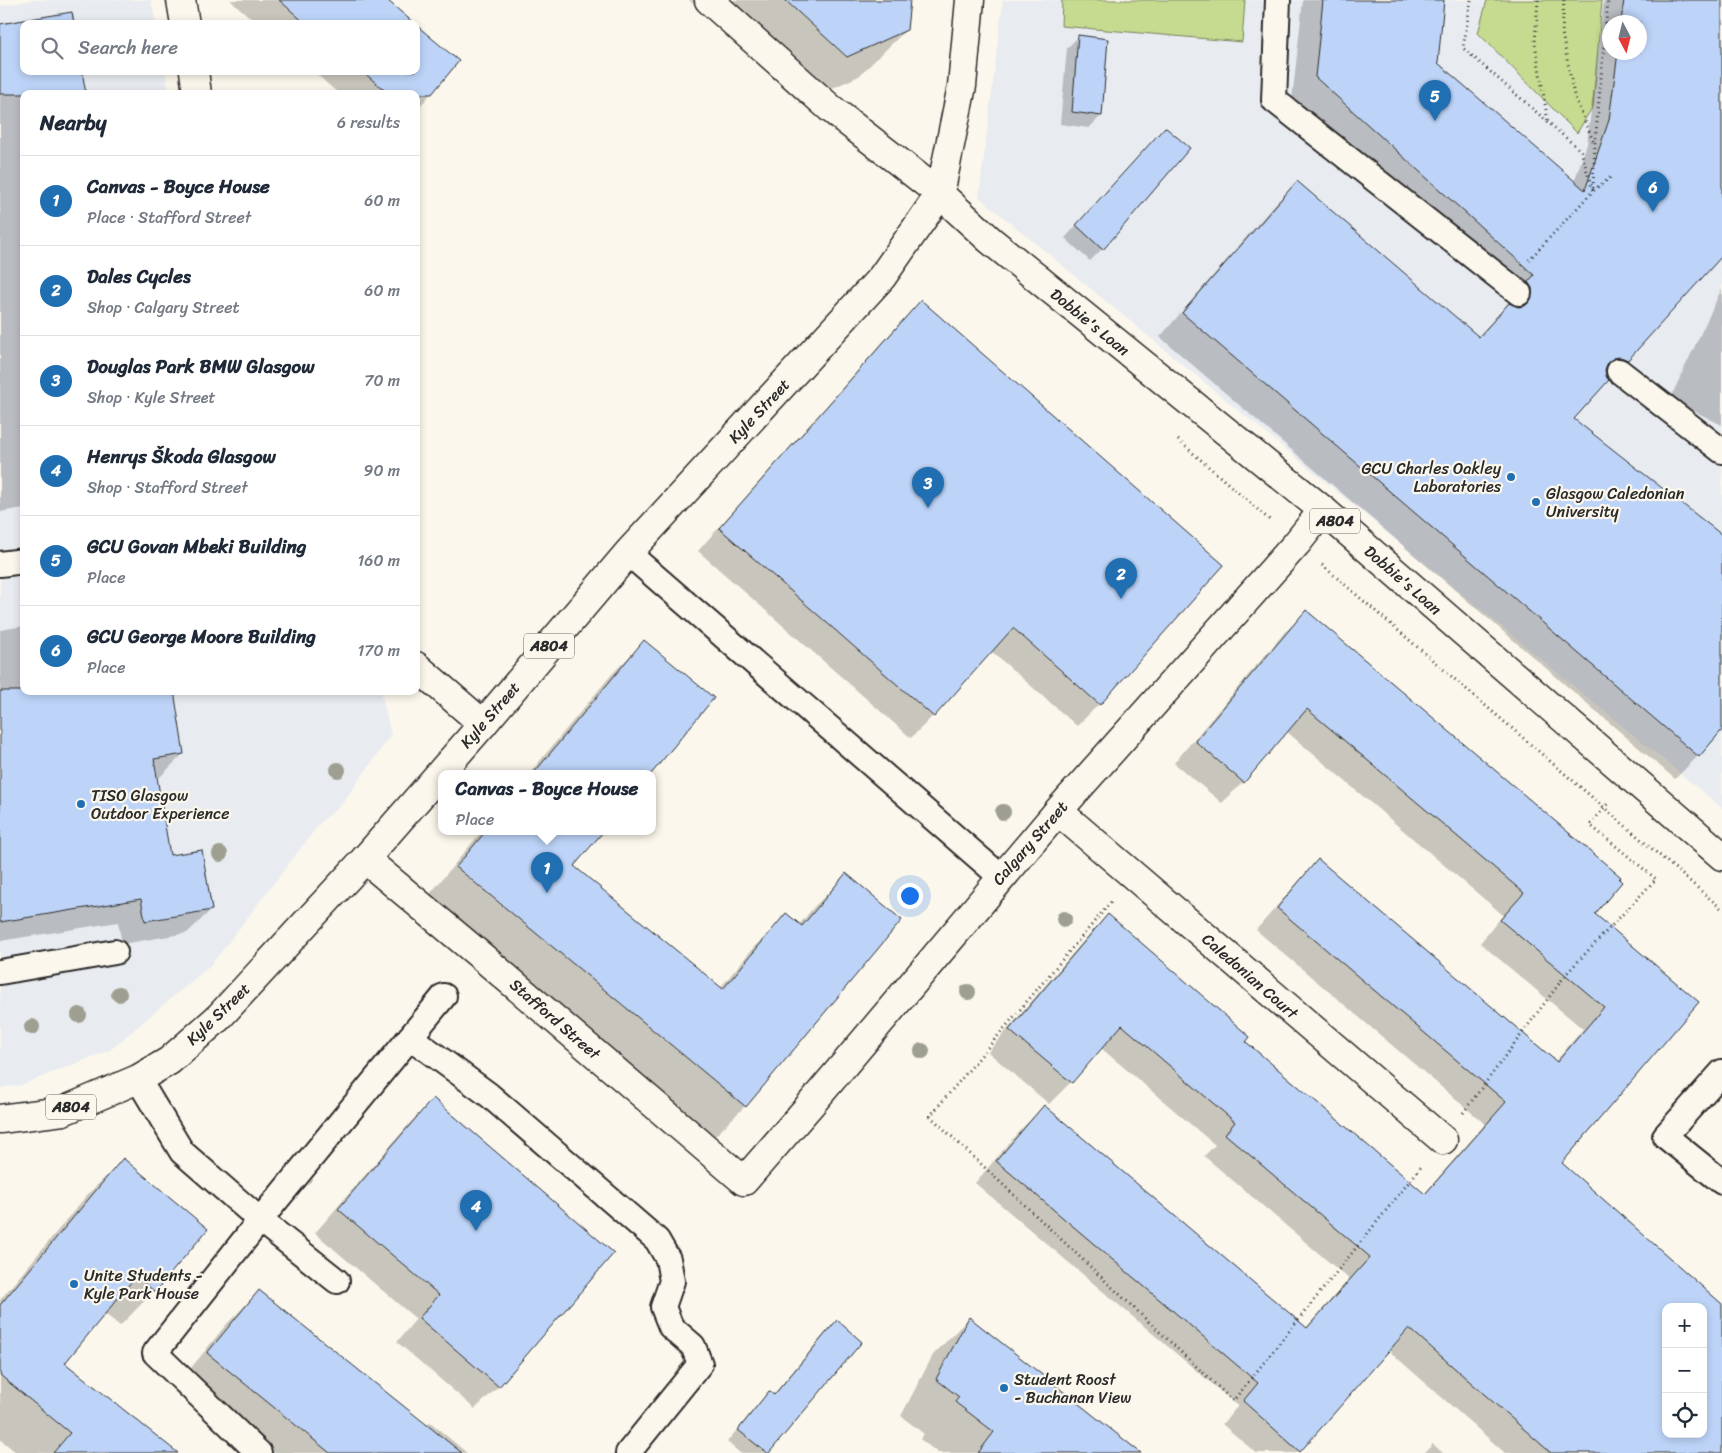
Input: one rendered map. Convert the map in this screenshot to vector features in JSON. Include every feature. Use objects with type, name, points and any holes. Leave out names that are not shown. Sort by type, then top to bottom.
[{"type":"street","points":[[181,0],[184,20]]},
{"type":"street","name":"Dobbie's Loan","points":[[709,0],[830,108],[940,194],[990,240],[1323,510],[1722,856]]},
{"type":"street","points":[[940,194],[962,86],[970,0]]},
{"type":"street","points":[[195,75],[197,90]]},
{"type":"street","name":"Kyle Street","points":[[443,770],[628,554],[882,277],[940,194]]},
{"type":"street","name":"Calgary Street","points":[[744,1181],[811,1104],[1001,876],[1297,543],[1323,510]]},
{"type":"street","points":[[420,669],[483,724]]},
{"type":"street","name":"Kyle Street","points":[[138,1079],[169,1060],[219,1017],[365,859],[438,775]]},
{"type":"street","name":"Caledonian Court","points":[[1058,811],[1443,1140]]},
{"type":"street","name":"Stafford Street","points":[[365,859],[744,1181]]},
{"type":"street","name":"A804","points":[[0,1119],[63,1110],[138,1079]]},
{"type":"lane","points":[[1278,0],[1274,100],[1513,289]]},
{"type":"lane","points":[[1619,371],[1722,451]]},
{"type":"lane","points":[[628,554],[1001,876]]},
{"type":"lane","points":[[0,564],[20,561]]},
{"type":"lane","points":[[0,972],[115,952]]},
{"type":"lane","points":[[259,1453],[155,1353],[260,1220],[444,996]]},
{"type":"lane","points":[[410,1037],[488,1095],[582,1175],[656,1240],[668,1259],[672,1281],[663,1307],[671,1327],[693,1346],[700,1364],[628,1453]]},
{"type":"lane","points":[[1722,1072],[1665,1136],[1722,1182]]},
{"type":"lane","points":[[138,1079],[182,1152],[260,1220],[337,1282]]},
{"type":"path","points":[[1471,0],[1463,48],[1581,151],[1593,191]]},
{"type":"path","points":[[1538,0],[1535,43],[1548,122]]},
{"type":"path","points":[[1564,0],[1562,34],[1574,95],[1594,144]]},
{"type":"path","points":[[1593,191],[1594,144],[1608,0]]},
{"type":"path","points":[[1513,289],[1593,191],[1611,177]]},
{"type":"path","points":[[1134,875],[930,1116],[1233,1401],[1443,1140],[1567,973],[1656,879],[1590,825],[1630,776]]},
{"type":"shaded area","points":[[33,0],[151,0],[155,20],[20,20],[20,75],[166,75],[168,90],[20,90],[20,695],[382,695],[391,735],[342,804],[320,823],[211,965],[110,1050],[21,1085],[0,1088],[0,6]]},
{"type":"shaded area","name":"Glasgow Caledonian University","points":[[1003,0],[1722,0],[1722,808],[979,197]]},
{"type":"green space","points":[[1062,0],[1245,0],[1242,42],[1061,26]]},
{"type":"green space","points":[[1487,0],[1602,0],[1593,106],[1577,133],[1478,33]]},
{"type":"building","points":[[279,0],[387,0],[410,20],[302,20]]},
{"type":"building","points":[[785,0],[910,0],[907,30],[847,57]]},
{"type":"building","points":[[1323,0],[1444,0],[1438,63],[1585,190],[1609,120],[1617,60],[1647,60],[1647,15],[1622,15],[1624,0],[1722,0],[1722,256],[1628,360],[1620,357],[1608,362],[1605,370],[1609,380],[1574,419],[1722,535],[1722,730],[1699,757],[1182,313],[1297,181],[1479,337],[1509,303],[1518,307],[1525,306],[1530,301],[1532,288],[1528,282],[1534,275],[1315,77]]},
{"type":"building","points":[[72,12],[73,20],[24,20]]},
{"type":"building","points":[[20,21],[20,75],[83,75],[85,90],[20,90],[20,94],[0,94],[0,24]]},
{"type":"building","points":[[420,28],[459,61],[432,94],[420,94],[420,90],[384,90],[367,75],[420,75]]},
{"type":"building","points":[[1078,35],[1108,39],[1102,116],[1072,112]]},
{"type":"building","points":[[1165,127],[1190,148],[1103,250],[1076,225]]},
{"type":"building","points":[[921,300],[1224,565],[1100,705],[1013,628],[934,717],[719,528]]},
{"type":"building","points":[[1306,610],[1621,877],[1619,879],[1622,882],[1595,914],[1699,1002],[1562,1163],[1722,1304],[1722,1453],[1551,1453],[1409,1328],[1300,1452],[1243,1401],[1258,1383],[996,1161],[1044,1105],[1307,1328],[1370,1257],[1225,1134],[1235,1122],[1122,1025],[1072,1083],[1009,1030],[1108,914],[1250,1037],[1246,1042],[1425,1194],[1506,1102],[1277,908],[1318,859],[1557,1062],[1604,1007],[1500,920],[1524,893],[1307,709],[1244,783],[1195,741]]},
{"type":"building","points":[[644,640],[714,698],[654,770],[536,770]]},
{"type":"building","name":"TISO Glasgow Outdoor Experience","points":[[0,691],[20,691],[20,695],[175,695],[184,754],[154,759],[170,855],[202,850],[212,910],[145,921],[141,899],[0,922]]},
{"type":"building","points":[[483,835],[600,835],[574,866],[723,989],[786,913],[802,926],[846,873],[902,920],[746,1107],[456,867]]},
{"type":"building","points":[[433,1098],[614,1253],[499,1387],[419,1318],[439,1295],[338,1209]]},
{"type":"building","name":"Unite Students - Kyle Park House","points":[[123,1158],[208,1229],[155,1292],[136,1276],[65,1363],[178,1453],[53,1453],[70,1433],[0,1375],[0,1305]]},
{"type":"building","name":"Unite Students - Kyle Park House","points":[[259,1290],[462,1453],[330,1453],[207,1353]]},
{"type":"building","name":"Student Roost - Buchanan View","points":[[969,1317],[1141,1453],[978,1453],[994,1432],[955,1402],[959,1397],[936,1379]]},
{"type":"building","points":[[837,1320],[862,1342],[769,1453],[767,1453],[738,1430],[769,1391],[774,1395]]},
{"type":"place","name":"GCU Govan Mbeki Building","points":[[1435,121]]},
{"type":"place","name":"GCU George Moore Building","points":[[1653,212]]},
{"type":"place","name":"GCU Charles Oakley Laboratories","points":[[1511,477]]},
{"type":"place","name":"Glasgow Caledonian University","points":[[1536,502]]},
{"type":"place","name":"Douglas Park BMW Glasgow","points":[[928,508]]},
{"type":"place","name":"Dales Cycles","points":[[1121,599]]},
{"type":"place","name":"TISO Glasgow Outdoor Experience","points":[[81,804]]},
{"type":"place","name":"Canvas - Boyce House","points":[[547,893]]},
{"type":"place","name":"Henrys Škoda Glasgow","points":[[476,1231]]},
{"type":"place","name":"Unite Students - Kyle Park House","points":[[74,1284]]},
{"type":"place","name":"Student Roost - Buchanan View","points":[[1004,1388]]}]
